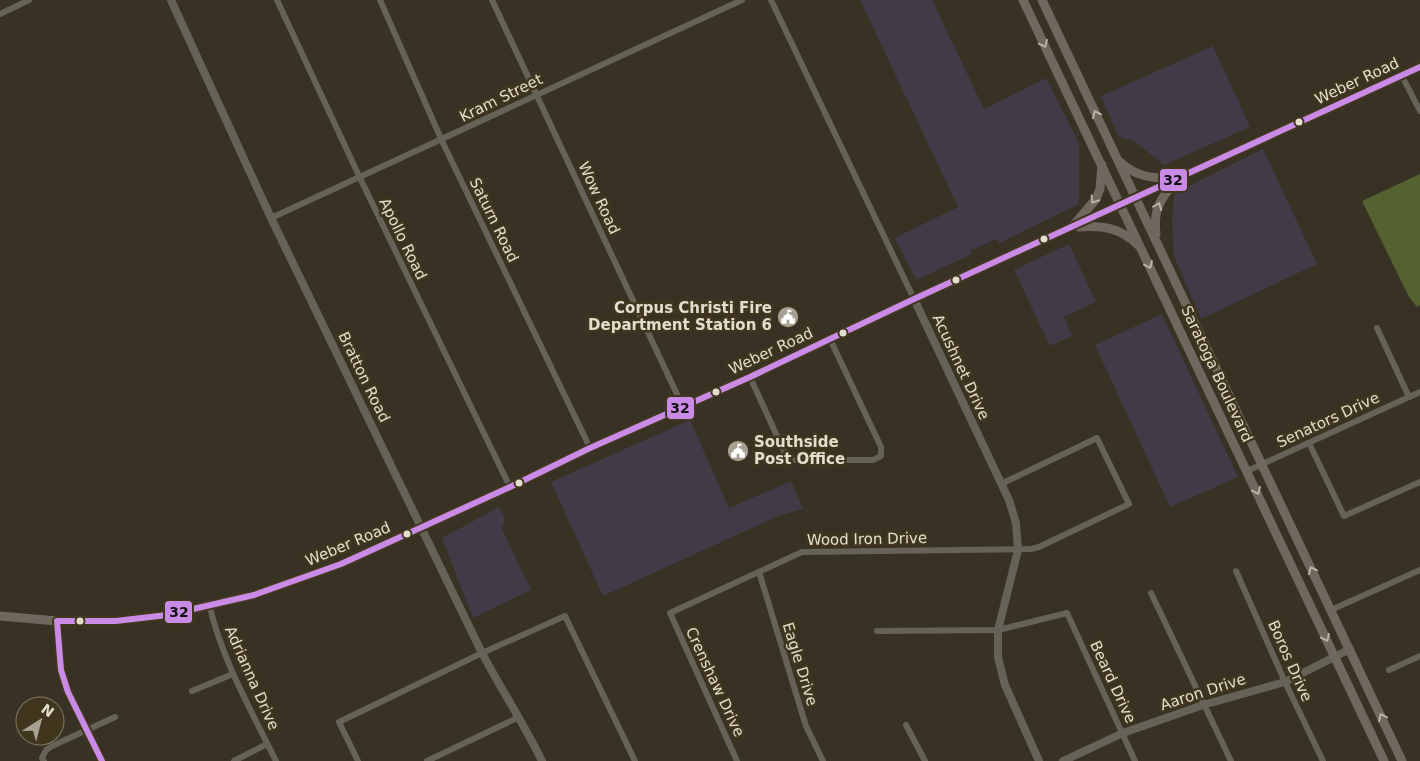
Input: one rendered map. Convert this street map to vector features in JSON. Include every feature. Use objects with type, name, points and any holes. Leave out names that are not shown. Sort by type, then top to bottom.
[{"type":"main road","name":"Saratoga Boulevard","points":[[1024,0],[1384,761]]},
{"type":"main road","name":"Saratoga Boulevard","points":[[1042,0],[1402,761]]},
{"type":"main road","name":"Weber Road","points":[[0,616],[57,621],[116,621],[167,615],[254,595],[341,564],[1420,67]]},
{"type":"main road","points":[[1117,158],[1136,173],[1148,177],[1162,179],[1180,178]]},
{"type":"main road","points":[[1071,228],[1096,200],[1100,190],[1102,165]]},
{"type":"main road","points":[[1156,242],[1155,216],[1158,205],[1167,190],[1180,178]]},
{"type":"main road","points":[[1071,228],[1088,226],[1111,228],[1132,239],[1142,250]]},
{"type":"street","points":[[0,14],[29,0]]},
{"type":"street","name":"Bratton Road","points":[[171,0],[271,218],[482,653],[542,761]]},
{"type":"street","name":"Apollo Road","points":[[278,0],[360,178],[510,487]]},
{"type":"street","name":"Saturn Road","points":[[380,0],[442,141],[590,448]]},
{"type":"street","name":"Wow Road","points":[[492,0],[683,407]]},
{"type":"street","name":"Kram Street","points":[[271,218],[442,141],[742,0]]},
{"type":"street","name":"Acushnet Drive","points":[[771,0],[1001,484],[1016,523],[1018,550],[998,630],[998,657],[1005,685],[1039,761]]},
{"type":"street","points":[[1402,76],[1420,112]]},
{"type":"street","points":[[1377,328],[1409,397]]},
{"type":"street","points":[[750,377],[788,460],[873,460],[881,456],[881,447],[830,339]]},
{"type":"street","name":"Senators Drive","points":[[1247,471],[1420,392]]},
{"type":"street","name":"Wood Iron Drive","points":[[670,613],[802,552],[1018,550],[1039,547],[1129,504],[1098,438],[1001,484]]},
{"type":"street","points":[[1309,443],[1344,516],[1420,482]]},
{"type":"street","name":"Boros Drive","points":[[1236,570],[1285,682],[1323,761]]},
{"type":"street","points":[[1331,610],[1420,570]]},
{"type":"street","name":"Eagle Drive","points":[[759,572],[806,726],[822,761]]},
{"type":"street","points":[[1150,593],[1231,761]]},
{"type":"street","name":"Adrianna Drive","points":[[210,604],[216,630],[233,674],[276,761]]},
{"type":"street","name":"Crenshaw Drive","points":[[670,613],[737,761]]},
{"type":"street","name":"Beard Drive","points":[[998,630],[1067,613],[1136,761]]},
{"type":"street","points":[[358,761],[339,722],[482,653],[565,616],[635,761]]},
{"type":"street","points":[[57,621],[61,670],[68,692],[102,761]]},
{"type":"street","points":[[877,631],[998,630]]},
{"type":"street","name":"Aaron Drive","points":[[1063,761],[1123,733],[1203,705],[1285,682],[1350,649]]},
{"type":"street","points":[[1389,670],[1420,656]]},
{"type":"street","points":[[192,691],[233,674]]},
{"type":"street","points":[[44,761],[42,758],[46,750],[52,746],[115,717]]},
{"type":"street","points":[[427,761],[519,717]]},
{"type":"street","points":[[906,725],[925,761]]},
{"type":"street","points":[[234,761],[267,744]]},
{"type":"shaded area","points":[[860,0],[932,0],[984,109],[1046,78],[1079,143],[1079,204],[1000,243],[996,239],[970,251],[972,254],[916,280],[895,238],[958,207]]},
{"type":"shaded area","points":[[1213,46],[1250,127],[1164,165],[1133,140],[1118,136],[1101,96]]},
{"type":"shaded area","points":[[1263,149],[1317,264],[1201,319],[1174,256],[1172,218],[1175,193]]},
{"type":"shaded area","points":[[1069,244],[1096,302],[1064,317],[1072,336],[1050,346],[1014,270]]},
{"type":"shaded area","points":[[1162,314],[1238,477],[1170,507],[1095,345]]},
{"type":"shaded area","points":[[690,420],[729,508],[791,481],[803,509],[778,516],[603,596],[551,482]]},
{"type":"shaded area","points":[[499,507],[505,518],[502,529],[531,590],[473,618],[442,538]]},
{"type":"green space","points":[[1420,174],[1420,305],[1417,307],[1409,297],[1362,201]]},
{"type":"transit line","name":"32","points":[[102,761],[68,692],[61,670],[57,621],[116,621],[167,615],[254,595],[341,564],[1420,67]]},
{"type":"place","name":"Corpus Christi Fire Department Station 6","points":[[788,317]]},
{"type":"place","name":"Southside Post Office","points":[[738,451]]}]
